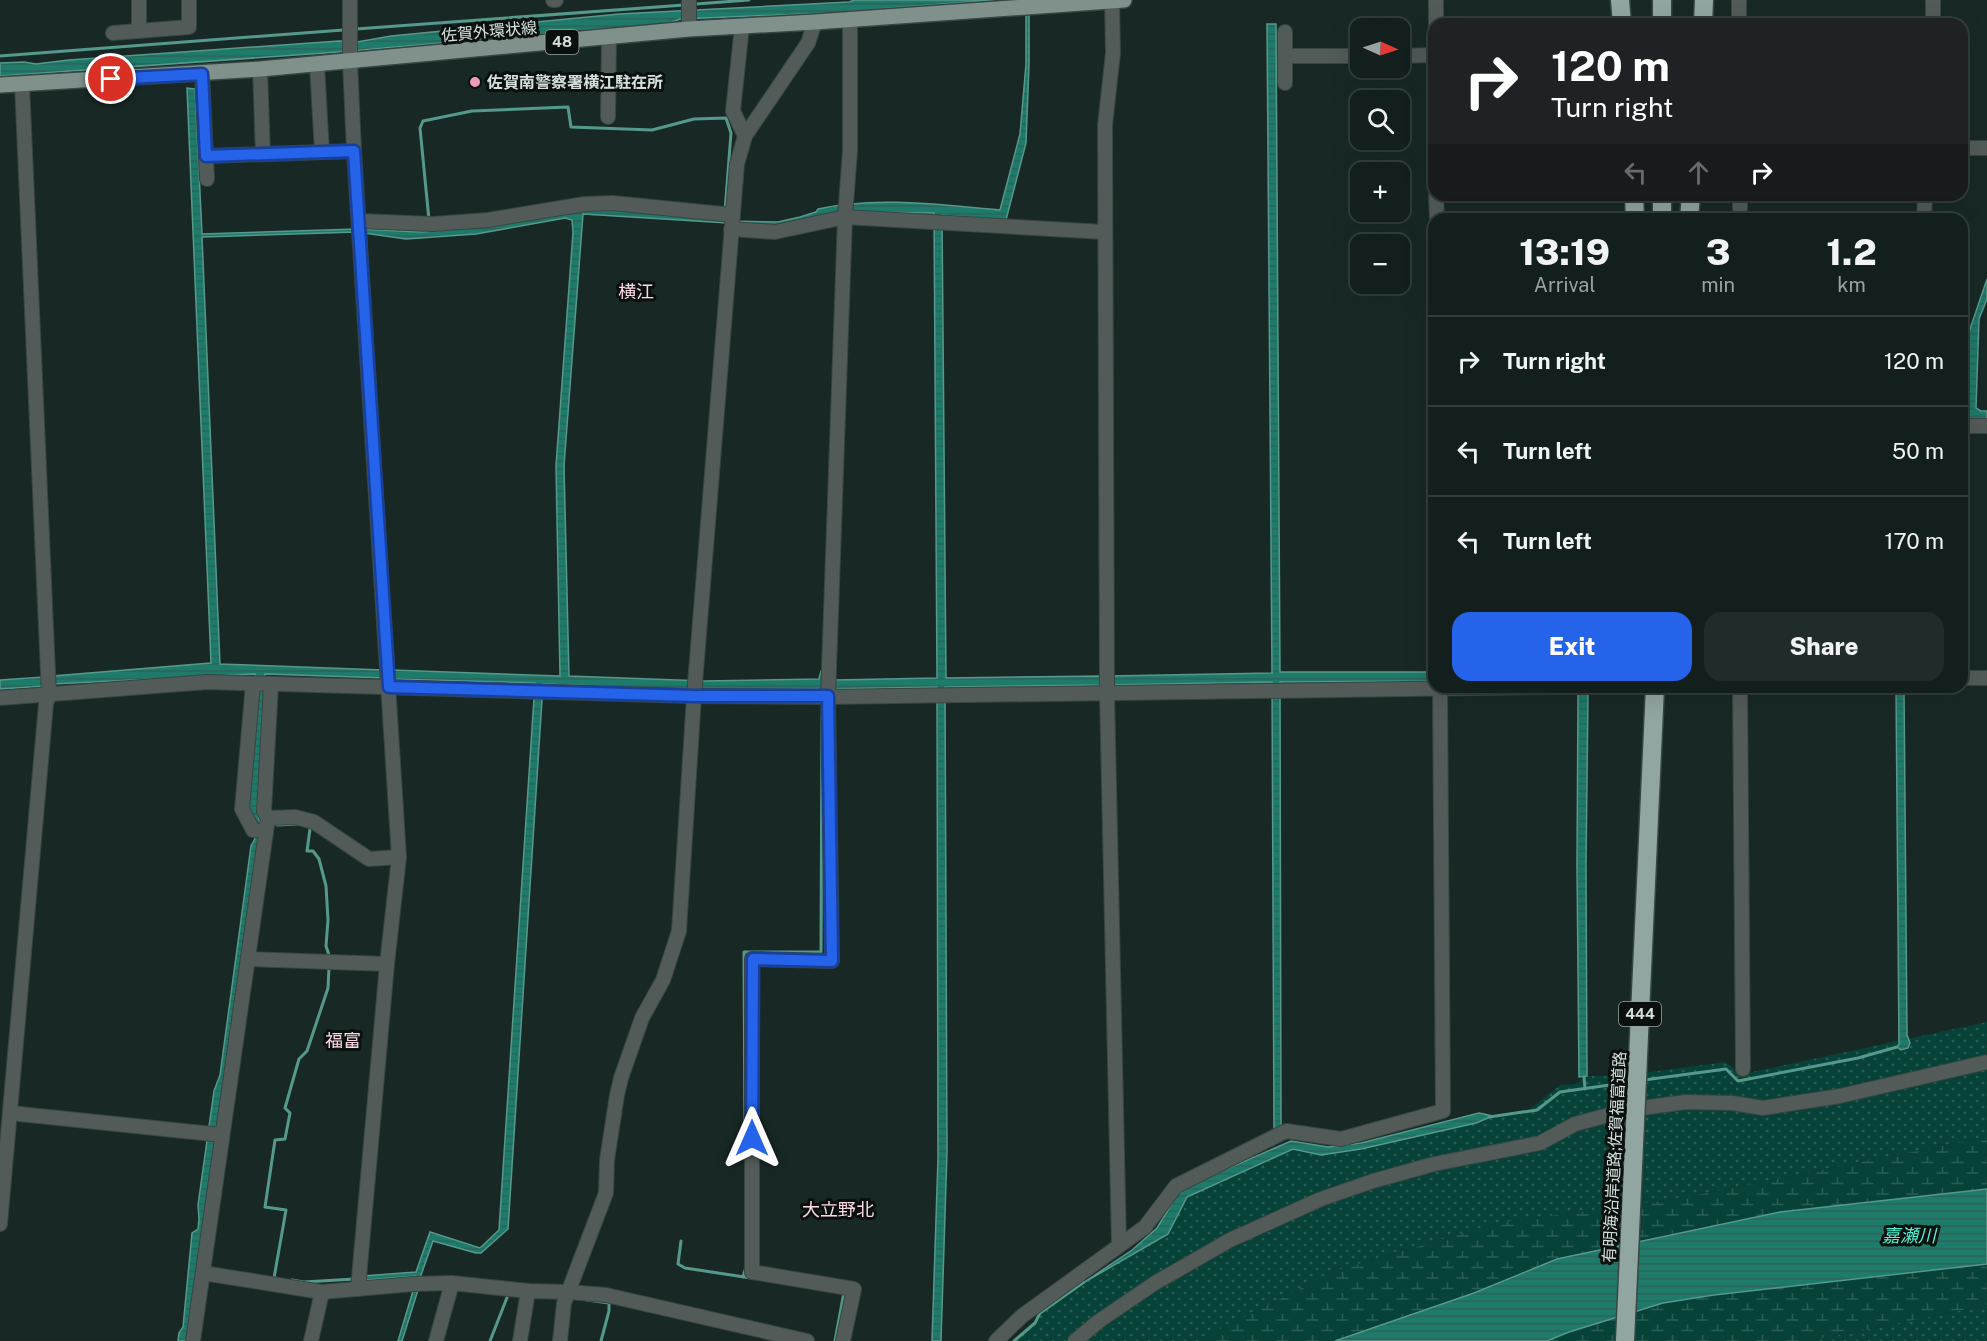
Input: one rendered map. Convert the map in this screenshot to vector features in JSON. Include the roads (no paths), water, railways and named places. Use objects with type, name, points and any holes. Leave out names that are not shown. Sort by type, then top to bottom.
[{"type":"highway","points":[[1620,0],[1622,18]]},
{"type":"highway","points":[[1662,0],[1662,18]]},
{"type":"highway","points":[[1702,18],[1704,0]]},
{"type":"highway","name":"有明海沿岸道路;佐賀福富道路","points":[[1625,1341],[1655,693]]},
{"type":"main road","name":"佐賀外環状線","points":[[0,86],[317,65],[350,60],[609,37],[689,15],[742,26],[1118,1]]},
{"type":"street","points":[[139,0],[139,31]]},
{"type":"street","points":[[113,33],[189,27],[189,0]]},
{"type":"street","points":[[350,0],[354,151],[399,857],[358,1282]]},
{"type":"street","points":[[1436,0],[1436,18]]},
{"type":"street","points":[[1739,0],[1739,18]]},
{"type":"street","points":[[1932,18],[1934,0]]},
{"type":"street","points":[[1118,1],[1105,125],[1104,232],[1107,691],[1119,1245]]},
{"type":"street","points":[[843,1341],[854,1289],[752,1272],[753,959],[832,961],[829,688],[845,211],[850,151],[850,19]]},
{"type":"street","points":[[561,1341],[566,1298],[606,1193],[607,1160],[621,1078],[642,1018],[663,980],[678,931],[728,218],[738,164],[745,136],[808,43],[815,22]]},
{"type":"street","points":[[742,26],[733,111],[745,136]]},
{"type":"street","points":[[1285,32],[1285,83]]},
{"type":"street","points":[[608,117],[609,37]]},
{"type":"street","points":[[1285,56],[1350,56]]},
{"type":"street","points":[[1410,56],[1428,56]]},
{"type":"street","points":[[317,65],[322,152]]},
{"type":"street","points":[[260,69],[263,154]]},
{"type":"street","points":[[202,74],[207,179]]},
{"type":"street","points":[[0,1224],[46,704],[49,692],[22,84]]},
{"type":"street","points":[[1968,148],[1987,147]]},
{"type":"street","points":[[206,156],[354,151]]},
{"type":"street","points":[[360,227],[488,220],[585,204],[613,203],[728,218],[775,232],[845,211],[938,221],[1104,232]]},
{"type":"street","points":[[1968,426],[1987,426]]},
{"type":"street","points":[[0,698],[49,692],[207,682],[271,685],[388,678],[539,691],[694,696],[829,688],[942,695],[1428,688]]},
{"type":"street","points":[[1968,678],[1987,678]]},
{"type":"street","points":[[253,684],[242,809],[262,826]]},
{"type":"street","points":[[193,1341],[248,959],[264,811],[271,685]]},
{"type":"street","points":[[996,1341],[1022,1316],[1144,1227],[1176,1186],[1286,1131],[1341,1138],[1443,1111],[1440,693]]},
{"type":"street","points":[[1740,693],[1743,1069]]},
{"type":"street","points":[[262,826],[295,817],[314,822],[369,859],[399,857]]},
{"type":"street","points":[[248,959],[387,964]]},
{"type":"street","points":[[1076,1341],[1099,1321],[1155,1283],[1230,1240],[1321,1199],[1373,1181],[1434,1164],[1540,1143],[1575,1124],[1627,1110],[1686,1102],[1731,1103],[1763,1108],[1839,1096],[1984,1061]]},
{"type":"street","points":[[10,1113],[222,1135]]},
{"type":"street","points":[[203,1274],[321,1292],[358,1282],[452,1283],[527,1296],[566,1298],[606,1295],[807,1341]]},
{"type":"street","points":[[435,1341],[452,1283]]},
{"type":"street","points":[[311,1341],[321,1292]]},
{"type":"street","points":[[520,1341],[527,1296]]},
{"type":"water","points":[[855,0],[994,0],[829,13],[680,19],[670,23],[339,52],[0,76],[0,63],[36,64],[339,41],[357,42],[391,36],[619,14]]},
{"type":"water","points":[[1029,13],[1026,143],[1006,220],[942,215],[946,678],[1101,676],[1101,685],[945,687],[947,1152],[941,1341],[932,1341],[938,1158],[937,687],[835,689],[835,680],[937,678],[934,213],[850,212],[778,226],[583,214],[564,466],[569,676],[704,681],[819,679],[823,670],[825,690],[819,692],[818,689],[704,690],[543,684],[508,1229],[481,1253],[433,1241],[420,1278],[414,1278],[415,1276],[364,1280],[363,1276],[416,1272],[430,1232],[480,1248],[499,1230],[535,683],[392,679],[392,670],[560,676],[556,466],[572,220],[565,218],[476,234],[406,239],[357,232],[202,237],[220,664],[383,670],[384,678],[265,674],[264,678],[256,677],[255,674],[53,684],[53,676],[211,663],[187,88],[195,89],[202,234],[357,229],[422,232],[491,226],[584,209],[609,209],[728,221],[778,222],[816,212],[818,209],[863,203],[932,204],[1000,210],[1020,134],[1026,64],[1026,14]]},
{"type":"water","points":[[1267,24],[1276,24],[1280,672],[1428,672],[1428,681],[1280,682],[1281,1127],[1274,1130],[1272,682],[1110,685],[1110,676],[1272,673]]},
{"type":"water","points":[[1987,279],[1987,299],[1979,319],[1976,408],[1987,411],[1987,419],[1968,419],[1968,335]]},
{"type":"water","points":[[44,677],[45,686],[0,689],[0,680]]},
{"type":"water","points":[[259,690],[265,690],[257,808],[262,835],[186,1341],[178,1341],[183,1327],[192,1233],[198,1229],[198,1205],[214,1091],[220,1075],[251,846],[256,834],[248,802]]},
{"type":"water","points":[[1896,693],[1904,693],[1907,1035],[1910,1043],[1908,1048],[1901,1050],[1897,1047],[1899,1044]]},
{"type":"water","points":[[1578,694],[1588,694],[1587,1076],[1579,1077],[1577,866]]},
{"type":"water","points":[[1479,1113],[1493,1116],[1476,1123],[1361,1149],[1321,1155],[1293,1149],[1187,1197],[1168,1234],[1083,1283],[1132,1250],[1157,1228],[1177,1195],[1190,1185],[1291,1141],[1328,1147],[1361,1143]]},
{"type":"water","name":"嘉瀬川","points":[[1987,1189],[1987,1264],[1714,1295],[1663,1303],[1547,1341],[1335,1341],[1474,1293],[1557,1259],[1780,1212]]},
{"type":"water","points":[[418,1290],[402,1341],[398,1341],[413,1291]]},
{"type":"waterway","points":[[696,4],[749,0]]},
{"type":"waterway","points":[[356,29],[684,5]]},
{"type":"waterway","points":[[0,56],[343,30]]},
{"type":"waterway","points":[[429,220],[420,128],[423,121],[472,111],[568,107],[571,127],[652,130],[694,119],[726,118],[731,133],[725,211]]},
{"type":"waterway","points":[[745,1140],[744,952],[821,952],[822,716]]},
{"type":"waterway","points":[[277,825],[298,824]]},
{"type":"waterway","points":[[308,825],[310,829],[307,851],[313,851],[319,859],[326,886],[328,920],[326,946],[330,958]]},
{"type":"waterway","points":[[276,1278],[274,1278],[286,1210],[265,1207],[275,1140],[285,1139],[290,1113],[285,1108],[299,1059],[307,1051],[328,988],[329,967]]},
{"type":"waterway","points":[[1644,1080],[1726,1069],[1738,1081],[1858,1058],[1897,1047]]},
{"type":"waterway","points":[[1584,1077],[1585,1089]]},
{"type":"waterway","points":[[1489,1117],[1537,1110],[1560,1092],[1631,1082]]},
{"type":"waterway","points":[[681,1241],[678,1264],[685,1268],[751,1278]]},
{"type":"waterway","points":[[743,1277],[746,1267]]},
{"type":"waterway","points":[[292,1280],[304,1282],[354,1279]]},
{"type":"waterway","points":[[1014,1341],[1035,1323],[1040,1313],[1084,1282]]},
{"type":"waterway","points":[[835,1341],[844,1292]]},
{"type":"waterway","points":[[490,1341],[508,1295]]},
{"type":"waterway","points":[[587,1300],[609,1303],[601,1341]]},
{"type":"place","name":"佐賀南警察署横江駐在所","points":[[475,82]]},
{"type":"district","name":"横江","points":[[636,292]]},
{"type":"district","name":"福富","points":[[343,1041]]},
{"type":"district","name":"大立野北","points":[[838,1210]]}]
